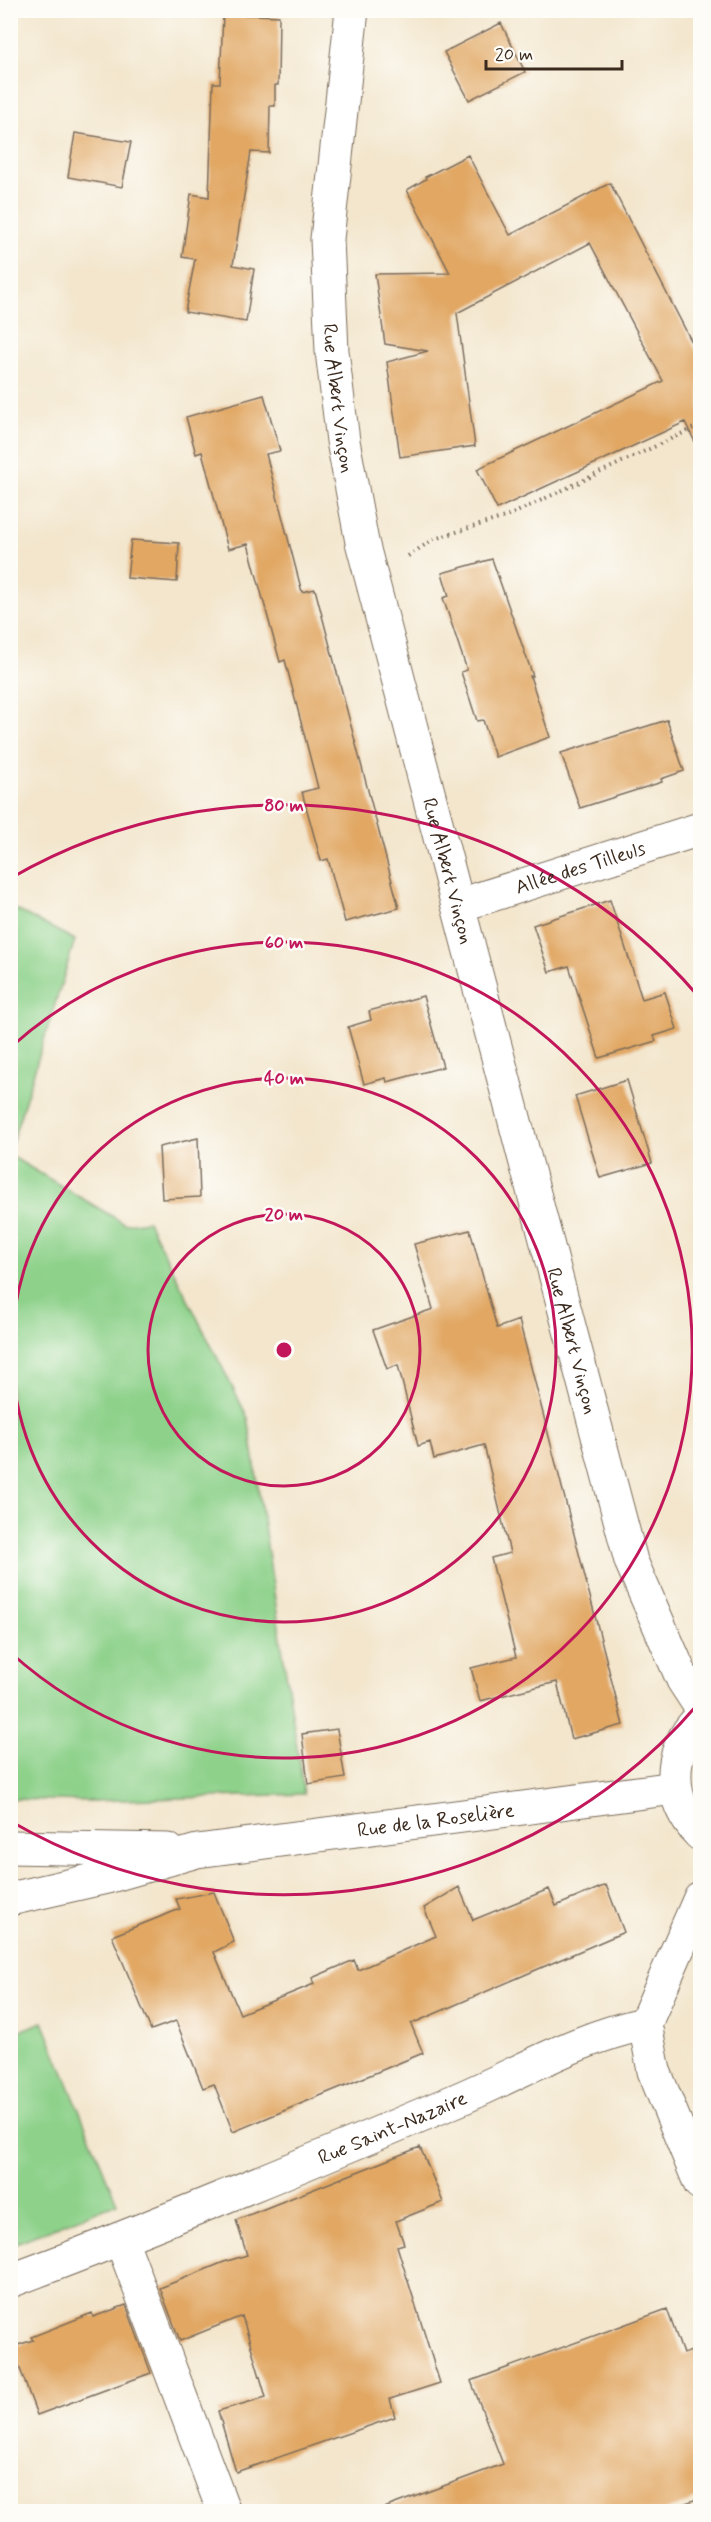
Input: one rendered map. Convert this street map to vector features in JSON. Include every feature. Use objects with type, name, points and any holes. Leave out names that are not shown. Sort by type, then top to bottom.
[{"type":"street","name":"Rue Albert Vinçon","points":[[352,10],[327,239],[332,351],[342,430],[362,542],[460,905],[631,1561],[683,1680],[700,1706]]},
{"type":"street","name":"Allée des Tilleuls","points":[[460,905],[700,829]]},
{"type":"street","points":[[700,1718],[690,1727],[680,1747],[674,1767],[675,1788],[680,1807],[690,1824],[700,1834]]},
{"type":"street","name":"Rue de la Roselière","points":[[10,1847],[197,1851],[675,1788]]},
{"type":"street","name":"Rue de la Roselière","points":[[10,1899],[107,1878],[197,1851]]},
{"type":"street","points":[[700,1898],[645,2024],[654,2071],[700,2183]]},
{"type":"street","name":"Rue Saint-Nazaire","points":[[10,2281],[121,2239],[454,2102],[612,2030],[645,2024]]},
{"type":"street","points":[[121,2239],[224,2511]]},
{"type":"path","points":[[372,579],[434,539],[508,516],[700,426]]},
{"type":"green space","points":[[11,907],[75,940],[11,1146]]},
{"type":"green space","points":[[11,1156],[125,1224],[148,1221],[248,1418],[304,1794],[93,1801],[11,1799]]},
{"type":"green space","points":[[43,2022],[117,2203],[11,2245],[11,2034]]},
{"type":"building","points":[[223,14],[279,16],[278,85],[275,85],[275,106],[270,106],[269,153],[251,152],[233,265],[254,269],[246,322],[185,312],[195,259],[182,257],[191,194],[209,197],[213,83],[220,83]]},
{"type":"building","points":[[501,23],[525,72],[469,100],[444,52]]},
{"type":"building","points":[[75,133],[131,142],[122,187],[68,177]]},
{"type":"building","points":[[468,155],[510,235],[610,183],[700,358],[700,452],[685,422],[497,509],[477,469],[663,381],[590,243],[457,313],[475,446],[400,457],[387,362],[428,351],[385,344],[375,274],[450,273],[407,190],[426,179],[425,177]]},
{"type":"building","points":[[264,395],[280,451],[266,454],[302,592],[315,589],[399,908],[345,922],[328,859],[321,861],[302,792],[318,788],[285,660],[280,662],[248,544],[228,549],[202,452],[196,454],[186,417]]},
{"type":"building","points":[[131,540],[179,543],[177,582],[127,578]]},
{"type":"building","points":[[492,559],[533,676],[530,676],[550,737],[495,757],[483,720],[477,721],[461,672],[467,670],[443,598],[449,596],[442,573]]},
{"type":"building","points":[[667,720],[684,771],[661,779],[662,782],[580,808],[561,753]]},
{"type":"building","points":[[610,900],[642,999],[665,992],[677,1029],[654,1036],[656,1041],[599,1058],[569,966],[549,972],[533,925]]},
{"type":"building","points":[[423,996],[443,1067],[387,1082],[386,1078],[364,1084],[348,1027],[371,1020],[369,1011]]},
{"type":"building","points":[[627,1080],[652,1163],[600,1178],[575,1096]]},
{"type":"building","points":[[198,1138],[200,1197],[162,1199],[159,1147]]},
{"type":"building","points":[[470,1230],[497,1328],[519,1320],[623,1725],[571,1739],[557,1682],[480,1701],[471,1668],[516,1657],[491,1558],[510,1553],[484,1445],[434,1459],[430,1442],[418,1446],[398,1365],[387,1369],[373,1330],[433,1309],[414,1244]]},
{"type":"building","points":[[337,1729],[345,1778],[308,1784],[302,1734]]},
{"type":"building","points":[[606,1885],[624,1932],[411,2024],[423,2053],[233,2132],[214,2084],[203,2088],[176,2021],[151,2030],[112,1936],[180,1909],[176,1899],[214,1892],[234,1942],[214,1952],[240,2014],[314,1984],[312,1978],[354,1960],[358,1970],[436,1936],[424,1908],[459,1887],[473,1920],[549,1889],[556,1906]]},
{"type":"building","points":[[420,2147],[443,2202],[396,2221],[404,2244],[397,2246],[440,2383],[390,2399],[395,2417],[236,2472],[218,2411],[266,2397],[242,2316],[180,2341],[160,2288],[247,2255],[236,2220]]},
{"type":"building","points":[[126,2305],[151,2373],[37,2415],[12,2347],[92,2313],[93,2317]]},
{"type":"building","points":[[667,2309],[683,2354],[700,2348],[700,2498],[663,2511],[385,2511],[384,2508],[503,2464],[471,2381]]}]
